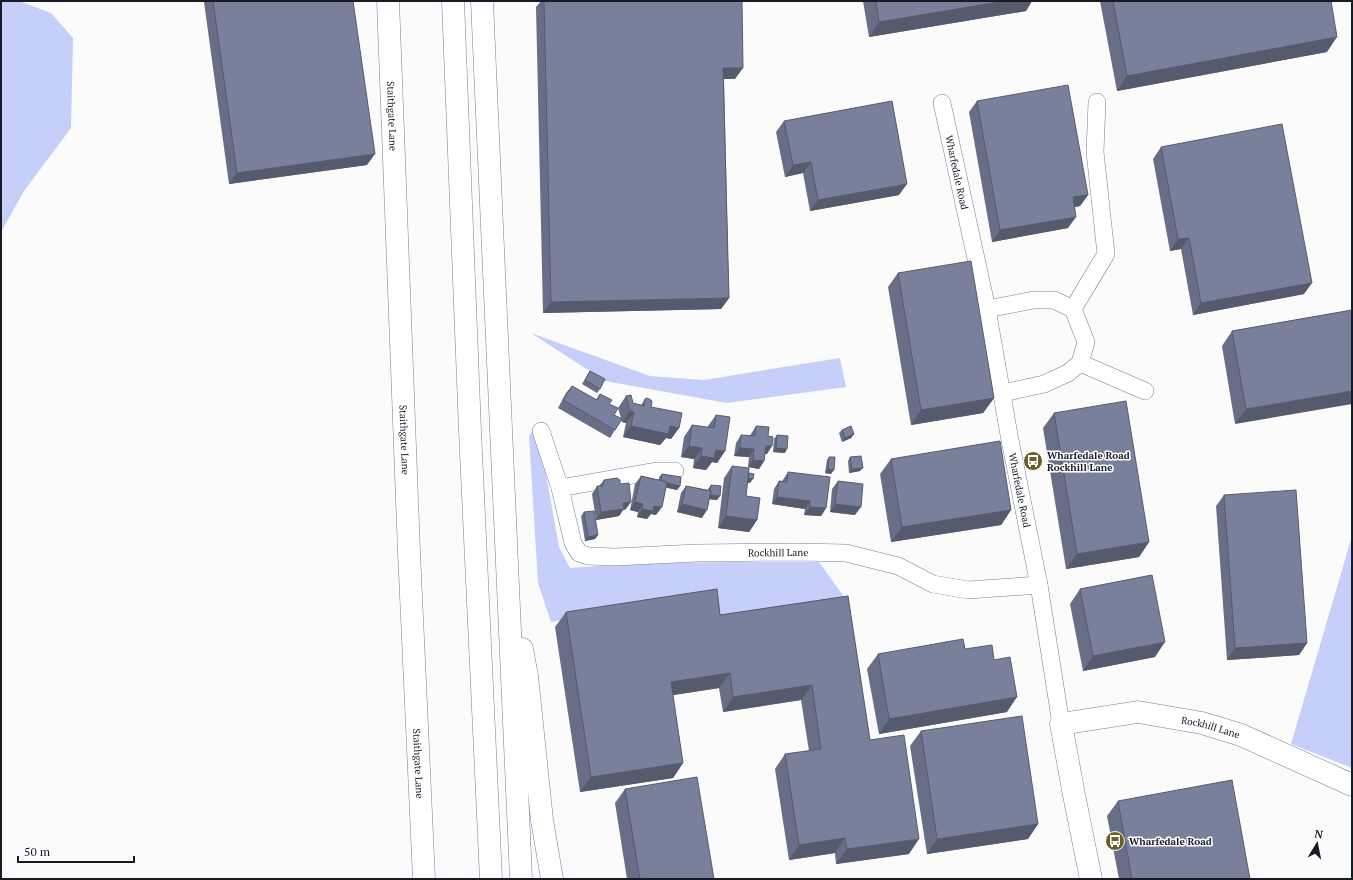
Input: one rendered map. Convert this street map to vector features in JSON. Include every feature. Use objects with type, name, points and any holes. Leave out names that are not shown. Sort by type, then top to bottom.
[{"type":"main road","name":"Staithgate Lane","points":[[388,1],[409,552],[424,879]]},
{"type":"main road","points":[[453,1],[470,442],[491,879]]},
{"type":"main road","points":[[482,1],[521,879]]},
{"type":"main road","points":[[508,585],[527,676],[542,820],[552,879]]},
{"type":"main road","name":"Rockhill Lane","points":[[1061,724],[1138,712],[1202,723],[1242,735],[1352,785]]},
{"type":"main road","name":"Wharfedale Road","points":[[1061,724],[1091,879]]},
{"type":"street","points":[[1073,309],[1106,254],[1095,152],[1097,102]]},
{"type":"street","name":"Wharfedale Road","points":[[942,103],[987,309],[1003,393],[1009,435],[1039,585],[1061,724]]},
{"type":"street","points":[[987,309],[1034,300],[1054,300],[1073,309],[1086,342],[1080,363],[1068,373],[1044,384],[1003,393]]},
{"type":"street","points":[[1080,363],[1145,391]]},
{"type":"street","name":"Rockhill Lane","points":[[541,431],[560,488],[573,543],[579,553],[588,556],[615,557],[697,553],[846,553],[898,566],[934,584],[968,590],[1039,585]]},
{"type":"street","points":[[560,488],[656,471],[675,471]]},
{"type":"shaded area","points":[[1,1],[19,1],[51,13],[73,38],[71,128],[24,191],[1,232]]},
{"type":"shaded area","points":[[531,333],[650,376],[704,380],[840,358],[846,387],[727,403],[605,381]]},
{"type":"shaded area","points":[[537,424],[559,547],[570,568],[663,563],[819,562],[844,597],[720,618],[715,594],[551,622],[538,583],[529,436]]},
{"type":"shaded area","points":[[1352,536],[1352,768],[1291,744]]},
{"type":"building","points":[[213,1],[353,1],[375,154],[237,173]]},
{"type":"building","points":[[544,1],[742,1],[743,68],[723,68],[729,298],[551,302]]},
{"type":"building","points":[[876,1],[1005,1],[879,22]]},
{"type":"building","points":[[1113,1],[1331,1],[1337,37],[1127,76]]},
{"type":"building","points":[[1068,85],[1088,195],[1073,197],[1076,217],[1000,230],[977,101]]},
{"type":"building","points":[[892,101],[907,184],[818,200],[811,162],[793,165],[784,121]]},
{"type":"building","points":[[1282,124],[1312,283],[1201,303],[1189,238],[1178,239],[1161,147]]},
{"type":"building","points":[[971,261],[994,398],[921,410],[898,273]]},
{"type":"building","points":[[1352,310],[1352,391],[1246,409],[1232,331]]},
{"type":"building","points":[[590,371],[605,379],[600,389],[585,380]]},
{"type":"building","points":[[572,386],[597,400],[600,394],[612,400],[609,404],[618,408],[614,415],[622,419],[615,430],[563,400]]},
{"type":"building","points":[[631,395],[633,403],[644,406],[645,399],[647,398],[652,402],[651,407],[682,413],[679,428],[670,426],[668,434],[631,426],[634,412],[630,411],[626,396]]},
{"type":"building","points":[[1126,401],[1149,542],[1077,554],[1054,413]]},
{"type":"building","points":[[716,415],[730,417],[725,451],[716,450],[714,458],[701,456],[702,448],[689,446],[692,425],[714,428]]},
{"type":"building","points":[[756,426],[769,427],[768,436],[773,437],[772,446],[766,446],[764,461],[753,460],[754,449],[740,448],[741,435],[755,436]]},
{"type":"building","points":[[851,426],[854,434],[845,438],[842,430]]},
{"type":"building","points":[[777,435],[788,436],[787,449],[776,448]]},
{"type":"building","points":[[1000,441],[1011,510],[902,527],[891,459]]},
{"type":"building","points":[[861,456],[863,468],[852,469],[850,457]]},
{"type":"building","points":[[829,457],[835,457],[834,470],[828,469]]},
{"type":"building","points":[[732,466],[749,468],[746,496],[760,498],[757,520],[726,516]]},
{"type":"building","points":[[788,472],[830,477],[826,508],[810,507],[810,501],[777,497],[779,481],[787,482]]},
{"type":"building","points":[[749,473],[754,474],[753,479],[748,478]]},
{"type":"building","points":[[662,474],[681,477],[680,486],[661,481]]},
{"type":"building","points":[[641,476],[667,482],[662,507],[654,506],[653,511],[642,509],[643,504],[635,502]]},
{"type":"building","points":[[617,478],[620,480],[620,484],[629,483],[631,502],[623,503],[624,509],[601,512],[597,486],[603,486],[604,480]]},
{"type":"building","points":[[838,481],[863,484],[861,507],[835,504]]},
{"type":"building","points":[[711,485],[721,486],[720,496],[710,495]]},
{"type":"building","points":[[686,486],[711,491],[707,510],[682,504]]},
{"type":"building","points":[[1296,490],[1307,643],[1235,648],[1224,495]]},
{"type":"building","points":[[594,511],[598,535],[588,537],[584,512]]},
{"type":"building","points":[[1152,575],[1165,642],[1093,656],[1080,589]]},
{"type":"building","points":[[717,589],[720,615],[848,596],[870,740],[904,735],[919,839],[847,849],[845,838],[799,845],[785,754],[821,749],[812,685],[733,697],[730,673],[671,682],[683,763],[591,777],[566,612]]},
{"type":"building","points":[[963,639],[965,649],[992,645],[994,660],[1010,657],[1017,697],[889,719],[878,654]]},
{"type":"building","points":[[1022,716],[1038,824],[937,839],[921,731]]},
{"type":"building","points":[[697,777],[714,879],[640,879],[625,789]]},
{"type":"building","points":[[1232,780],[1250,879],[1132,879],[1118,801]]},
{"type":"place","name":"Wharfedale Road Rockhill Lane","points":[[1033,461]]},
{"type":"place","name":"Wharfedale Road","points":[[1115,841]]}]
